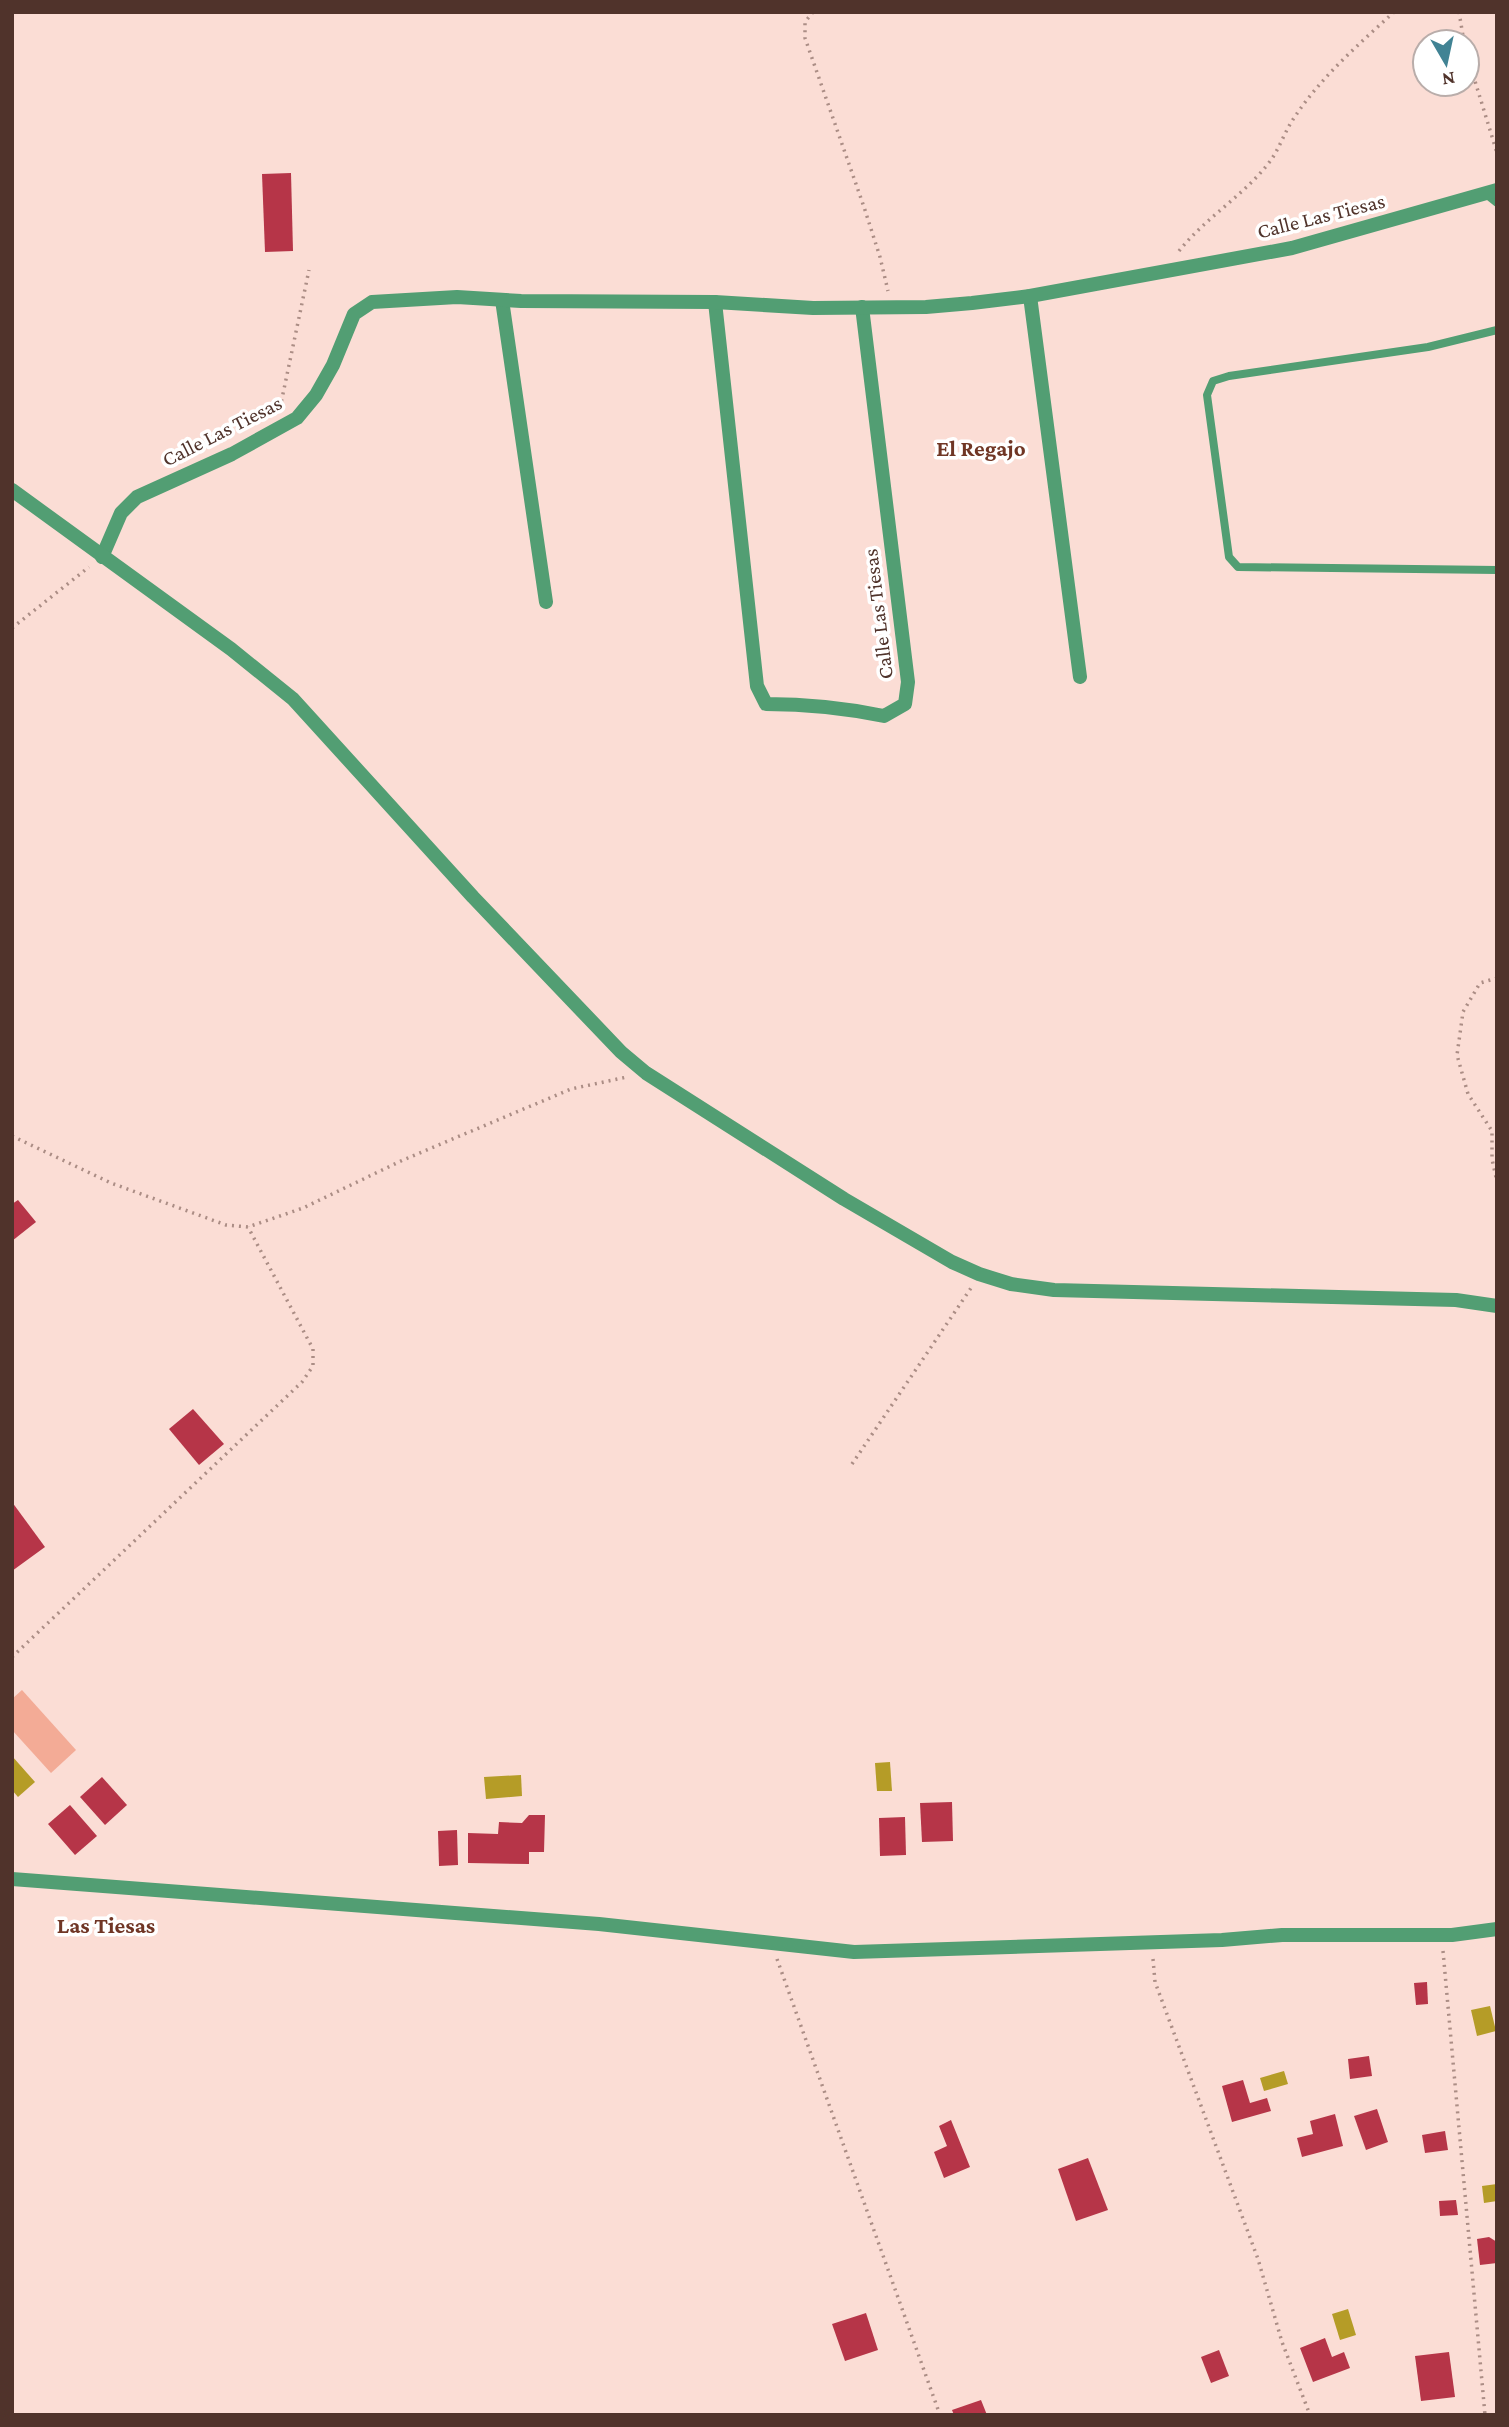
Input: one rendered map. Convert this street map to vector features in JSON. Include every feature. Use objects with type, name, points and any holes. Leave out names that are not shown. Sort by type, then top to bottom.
[{"type":"street","name":"Calle Las Tiesas","points":[[102,557],[121,513],[137,497],[232,454],[297,418],[307,408],[333,365],[354,314],[372,302],[447,298],[715,302],[813,308],[926,307],[1030,296],[1292,248],[1493,196]]},
{"type":"street","points":[[1030,296],[1080,677]]},
{"type":"street","points":[[502,300],[546,603]]},
{"type":"street","name":"Calle Las Tiesas","points":[[715,302],[757,686],[766,704],[802,704],[884,716],[905,704],[908,682],[862,307]]},
{"type":"street","points":[[12,491],[231,649],[293,699],[473,897],[621,1052],[646,1073],[844,1199],[952,1262],[1012,1284],[1055,1290],[1442,1300],[1497,1306]]},
{"type":"street","points":[[12,1879],[599,1924],[854,1952],[1156,1943],[1282,1935],[1442,1935],[1497,1929]]},
{"type":"lane","points":[[1497,330],[1428,347],[1229,376],[1213,382],[1207,395],[1229,557],[1238,567],[1497,570]]},
{"type":"path","points":[[813,12],[805,22],[805,38],[880,257],[890,307]]},
{"type":"path","points":[[1165,270],[1194,234],[1244,190],[1271,160],[1295,117],[1312,96],[1350,53],[1394,12]]},
{"type":"path","points":[[1480,98],[1497,153]]},
{"type":"path","points":[[275,431],[309,270]]},
{"type":"path","points":[[12,628],[102,557]]},
{"type":"path","points":[[1497,978],[1480,984],[1463,1012],[1457,1055],[1468,1094],[1492,1131],[1492,1159],[1497,1182]]},
{"type":"path","points":[[12,1136],[111,1183],[226,1226],[248,1227],[303,1208],[403,1160],[571,1089],[646,1073]]},
{"type":"path","points":[[12,1657],[302,1382],[313,1366],[313,1349],[248,1227]]},
{"type":"path","points":[[852,1464],[955,1314],[979,1274]]},
{"type":"path","points":[[1442,1935],[1485,2415]]},
{"type":"path","points":[[771,1943],[940,2415]]},
{"type":"path","points":[[1156,1943],[1153,1958],[1155,1982],[1258,2259],[1282,2342],[1310,2415]]},
{"type":"shaded area","points":[[22,1690],[76,1750],[51,1773],[12,1730],[12,1699]]},
{"type":"shaded area","points":[[12,1756],[35,1782],[18,1797],[12,1790]]},
{"type":"shaded area","points":[[890,1762],[892,1791],[877,1791],[875,1763]]},
{"type":"shaded area","points":[[521,1775],[522,1796],[486,1799],[484,1777]]},
{"type":"shaded area","points":[[1490,2006],[1496,2031],[1477,2036],[1471,2010]]},
{"type":"shaded area","points":[[1284,2071],[1288,2084],[1264,2091],[1260,2078]]},
{"type":"shaded area","points":[[1497,2184],[1497,2201],[1484,2203],[1482,2186]]},
{"type":"shaded area","points":[[1348,2309],[1356,2335],[1340,2340],[1332,2314]]},
{"type":"building","points":[[291,173],[293,251],[265,252],[262,174]]},
{"type":"building","points":[[18,1200],[36,1222],[12,1241],[12,1204]]},
{"type":"building","points":[[193,1409],[224,1444],[199,1465],[169,1429]]},
{"type":"building","points":[[12,1502],[45,1547],[12,1571]]},
{"type":"building","points":[[102,1777],[127,1805],[105,1825],[80,1797]]},
{"type":"building","points":[[952,1802],[953,1841],[922,1842],[920,1803]]},
{"type":"building","points":[[70,1805],[97,1836],[75,1855],[48,1824]]},
{"type":"building","points":[[529,1815],[545,1815],[544,1852],[529,1852],[529,1864],[468,1863],[468,1833],[498,1834],[499,1822],[522,1823]]},
{"type":"building","points":[[905,1817],[906,1855],[880,1856],[879,1818]]},
{"type":"building","points":[[457,1830],[458,1865],[439,1866],[438,1831]]},
{"type":"building","points":[[1427,1982],[1428,2004],[1416,2005],[1414,1983]]},
{"type":"building","points":[[1369,2056],[1372,2076],[1350,2079],[1348,2059]]},
{"type":"building","points":[[1243,2080],[1250,2103],[1267,2098],[1271,2111],[1232,2122],[1222,2086]]},
{"type":"building","points":[[1377,2109],[1388,2142],[1366,2150],[1354,2116]]},
{"type":"building","points":[[1335,2114],[1343,2146],[1302,2157],[1297,2138],[1313,2134],[1310,2121]]},
{"type":"building","points":[[951,2120],[970,2167],[944,2178],[934,2152],[947,2146],[939,2126]]},
{"type":"building","points":[[1445,2131],[1448,2150],[1425,2153],[1422,2135]]},
{"type":"building","points":[[1088,2158],[1108,2210],[1076,2221],[1058,2169]]},
{"type":"building","points":[[1456,2200],[1458,2215],[1440,2216],[1439,2201]]},
{"type":"building","points":[[1489,2237],[1497,2242],[1497,2263],[1480,2265],[1477,2239]]},
{"type":"building","points":[[866,2313],[878,2350],[845,2361],[832,2324]]},
{"type":"building","points":[[1325,2338],[1332,2357],[1344,2352],[1350,2368],[1313,2382],[1300,2348]]},
{"type":"building","points":[[1219,2350],[1229,2376],[1211,2383],[1201,2357]]},
{"type":"building","points":[[1449,2352],[1455,2397],[1421,2401],[1415,2356]]},
{"type":"building","points":[[981,2400],[987,2415],[954,2415],[952,2410]]},
{"type":"district","name":"El Regajo","points":[[981,448]]},
{"type":"district","name":"Las Tiesas","points":[[106,1925]]}]
